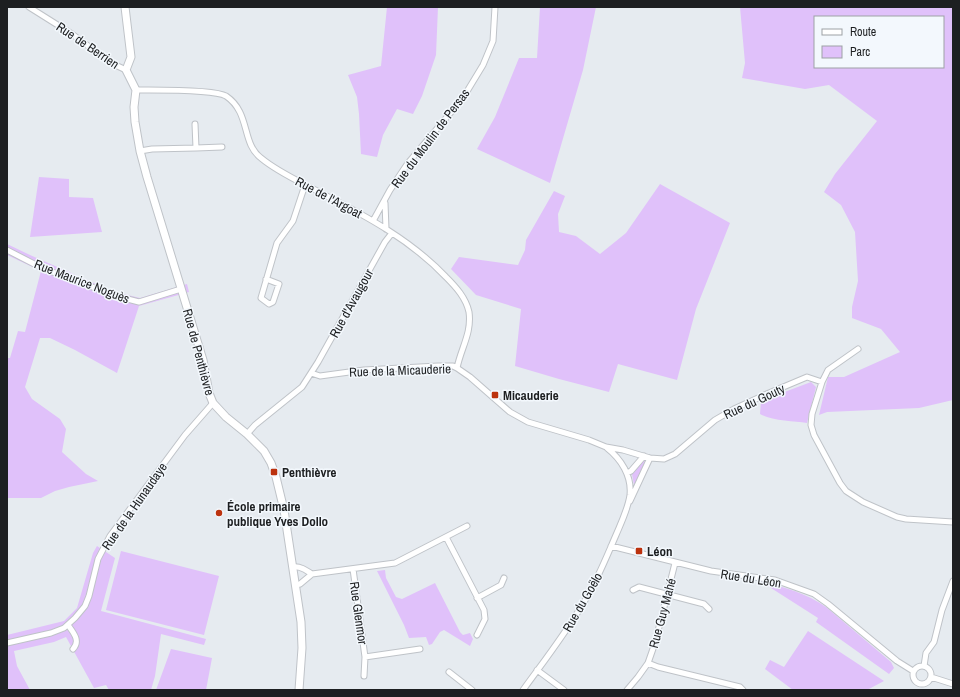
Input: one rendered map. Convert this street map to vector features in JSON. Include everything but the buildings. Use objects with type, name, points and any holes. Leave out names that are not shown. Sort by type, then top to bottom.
[{"type":"street","name":"Rue de Berrien","points":[[29,7],[72,34],[110,63],[126,70]]},
{"type":"street","points":[[125,7],[131,57],[126,70],[136,90]]},
{"type":"street","name":"Rue du Moulin de Persas","points":[[373,221],[390,190],[408,163],[463,98],[483,65],[493,41],[495,7]]},
{"type":"street","name":"Rue de Penthièvre","points":[[136,90],[134,107],[140,151],[203,360],[209,393],[213,403],[226,417],[247,434],[264,451],[271,463],[284,510],[301,622],[302,648],[299,690]]},
{"type":"street","name":"Rue de l'Argoat","points":[[136,90],[211,92],[226,96],[238,107],[244,119],[251,146],[259,157],[305,185],[386,229],[414,247],[436,266],[454,285],[464,299],[468,311],[468,335],[457,368]]},
{"type":"street","points":[[195,124],[196,148]]},
{"type":"street","points":[[140,151],[152,149],[222,147]]},
{"type":"street","points":[[266,279],[279,284],[273,302],[269,304],[261,298],[266,279],[277,243],[293,221],[305,185]]},
{"type":"street","name":"Rue du Moulin de Persas","points":[[384,202],[386,229]]},
{"type":"street","name":"Rue d'Avaugour","points":[[311,374],[385,242],[392,233]]},
{"type":"street","name":"Rue Maurice Noguès","points":[[7,250],[42,268],[116,296],[139,302],[181,289]]},
{"type":"street","points":[[858,349],[828,370],[822,382],[812,414],[811,425],[817,442],[846,491],[863,502],[906,519],[953,522]]},
{"type":"street","name":"Rue de la Micauderie","points":[[311,374],[320,376],[348,371],[405,367],[438,366],[457,368],[510,412],[528,422],[589,440],[606,447],[623,450],[650,458]]},
{"type":"street","points":[[247,434],[254,425],[302,387],[311,374]]},
{"type":"street","name":"Rue du Gouty","points":[[650,458],[664,459],[675,454],[725,414],[769,393],[807,377],[822,382]]},
{"type":"street","name":"Rue de la Hunaudaye","points":[[7,643],[51,633],[68,625],[85,606],[98,559],[110,536],[185,435],[213,403]]},
{"type":"street","name":"Rue du Goëlo","points":[[606,447],[621,462],[627,473],[630,484],[628,506]]},
{"type":"street","points":[[627,473],[631,471],[644,456]]},
{"type":"street","name":"Rue du Goëlo","points":[[523,690],[584,602],[595,582],[650,458]]},
{"type":"street","points":[[296,585],[300,584],[312,574],[395,562],[467,526]]},
{"type":"street","points":[[446,537],[484,610],[485,619],[477,635]]},
{"type":"street","name":"Rue du Léon","points":[[611,546],[710,571],[776,580],[814,594],[897,662],[913,671]]},
{"type":"street","name":"Rue Guy Mahé","points":[[627,690],[648,662],[655,643],[675,563]]},
{"type":"street","points":[[293,567],[305,570],[312,574]]},
{"type":"street","name":"Rue Glenmor","points":[[353,569],[365,657],[364,676]]},
{"type":"street","points":[[477,598],[501,585],[504,578]]},
{"type":"street","points":[[924,666],[926,653],[934,642],[942,610],[953,581]]},
{"type":"street","points":[[633,590],[639,588],[667,594],[704,604],[709,609]]},
{"type":"street","points":[[68,625],[77,640],[76,646],[73,649]]},
{"type":"street","name":"Rue Glenmor","points":[[365,657],[420,649]]},
{"type":"street","name":"Rue Guy Mahé","points":[[648,662],[658,667],[740,687],[744,690]]},
{"type":"street","points":[[920,684],[913,679],[913,671],[917,667],[924,666],[929,670],[931,677]]},
{"type":"street","points":[[537,670],[564,690]]},
{"type":"street","points":[[450,672],[472,690]]},
{"type":"street","points":[[920,684],[927,682],[931,677]]},
{"type":"street","points":[[931,677],[953,684]]},
{"type":"street","points":[[918,690],[920,684]]},
{"type":"green space","points":[[387,7],[438,7],[436,55],[422,96],[413,114],[397,109],[383,135],[377,157],[361,154],[357,97],[348,75],[381,66]]},
{"type":"green space","points":[[540,7],[596,7],[583,70],[550,183],[477,149],[495,117],[519,58],[537,58]]},
{"type":"green space","points":[[740,7],[953,7],[953,400],[919,408],[827,412],[819,415],[828,377],[844,377],[900,352],[881,329],[852,318],[852,307],[858,281],[855,232],[841,205],[824,192],[835,174],[877,121],[829,85],[805,89],[742,78],[745,63]]},
{"type":"green space","points":[[39,177],[69,179],[69,197],[93,198],[102,232],[30,237]]},
{"type":"green space","points":[[660,184],[730,223],[696,309],[677,380],[618,364],[609,392],[515,366],[521,309],[476,295],[451,269],[459,257],[518,265],[525,250],[526,240],[554,191],[565,196],[558,214],[559,232],[576,236],[600,254],[626,233]]},
{"type":"green space","points":[[7,244],[112,291],[140,298],[187,284],[189,292],[139,306],[117,373],[50,338],[40,338],[25,387],[32,399],[60,419],[66,429],[62,452],[86,474],[98,481],[55,491],[41,498],[7,498],[7,358],[10,358],[18,331],[25,332],[41,271],[7,255]]},
{"type":"green space","points":[[811,382],[816,387],[807,423],[777,419],[760,414],[761,401]]},
{"type":"green space","points":[[643,460],[645,461],[634,485],[632,474],[639,462]]},
{"type":"green space","points":[[97,546],[115,558],[101,611],[206,639],[204,645],[161,634],[155,676],[151,690],[109,690],[106,685],[94,688],[66,637],[54,642],[14,651],[17,666],[30,690],[7,690],[7,635],[64,621],[77,608],[93,553]]},
{"type":"green space","points":[[121,551],[219,576],[204,635],[106,610]]},
{"type":"green space","points":[[385,570],[386,578],[396,597],[402,599],[435,583],[460,632],[463,635],[470,633],[473,639],[470,646],[444,630],[440,632],[432,644],[429,645],[426,637],[409,638],[377,571]]},
{"type":"green space","points":[[760,581],[802,594],[826,607],[891,662],[894,668],[889,674],[816,622],[818,618]]},
{"type":"green space","points":[[808,631],[884,681],[867,690],[793,690],[765,669],[770,660],[784,667]]},
{"type":"green space","points":[[171,649],[212,658],[206,690],[156,690]]},
{"type":"place","name":"Micauderie","points":[[495,395]]},
{"type":"place","name":"Penthièvre","points":[[274,472]]},
{"type":"place","name":"École primaire publique Yves Dollo","points":[[219,513]]},
{"type":"place","name":"Léon","points":[[639,551]]}]
